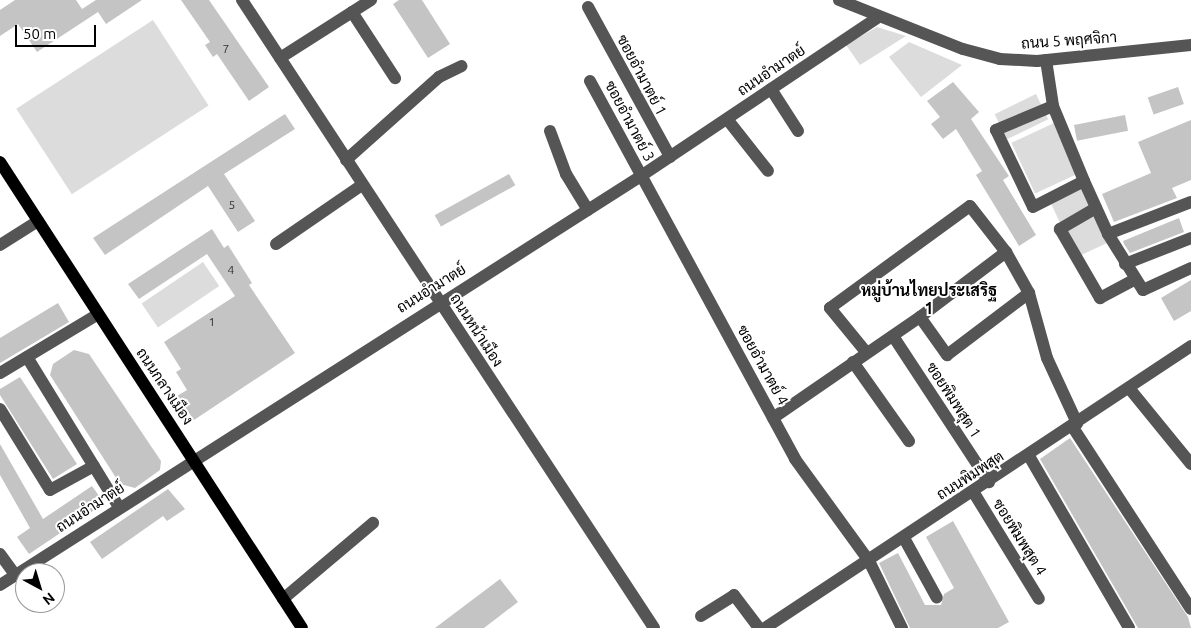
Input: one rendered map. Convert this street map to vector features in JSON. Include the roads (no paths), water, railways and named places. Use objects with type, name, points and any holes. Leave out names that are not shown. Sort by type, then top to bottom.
[{"type":"main road","name":"ถนนกลางเมือง","points":[[0,162],[302,628]]},
{"type":"street","name":"ถนนหน้าเมือง","points":[[242,0],[654,628]]},
{"type":"street","points":[[280,58],[371,0]]},
{"type":"street","name":"ถนน 5 พฤศจิกา","points":[[839,0],[877,18],[1000,59],[1046,60],[1191,45]]},
{"type":"street","name":"ซอยอำมาตย์ 1","points":[[588,7],[670,157]]},
{"type":"street","points":[[352,12],[395,78]]},
{"type":"street","name":"ถนนอำมาตย์","points":[[33,563],[439,302],[588,210],[877,18]]},
{"type":"street","points":[[1046,60],[1053,106],[1108,234],[1134,280],[1143,290],[1191,268]]},
{"type":"street","points":[[346,160],[439,76],[462,66]]},
{"type":"street","name":"ซอยอำมาตย์ 3","points":[[590,81],[640,176]]},
{"type":"street","points":[[771,89],[798,131]]},
{"type":"street","points":[[1053,106],[996,130],[1033,207],[1084,181]]},
{"type":"street","points":[[727,119],[768,170]]},
{"type":"street","points":[[550,131],[566,174],[588,210]]},
{"type":"street","name":"ซอยอำมาตย์ 4","points":[[640,176],[795,459],[869,561],[899,627]]},
{"type":"street","points":[[276,244],[362,185]]},
{"type":"street","points":[[1108,234],[1191,202]]},
{"type":"street","points":[[866,352],[830,308],[970,206],[1006,252],[1029,293],[1047,358],[1075,425],[1191,609]]},
{"type":"street","points":[[1096,208],[1060,229],[1100,298],[1134,280]]},
{"type":"street","points":[[0,245],[38,221]]},
{"type":"street","points":[[1125,264],[1191,238]]},
{"type":"street","points":[[773,418],[866,352],[920,317],[1006,252]]},
{"type":"street","points":[[920,317],[947,354],[1029,293]]},
{"type":"street","points":[[0,373],[98,314]]},
{"type":"street","name":"ซอยพิมพสุต 1","points":[[893,336],[989,482]]},
{"type":"street","name":"ถนนพิมพสุต","points":[[765,628],[974,493],[1191,346]]},
{"type":"street","points":[[27,357],[119,507]]},
{"type":"street","points":[[853,362],[909,441]]},
{"type":"street","points":[[1128,388],[1191,464]]},
{"type":"street","points":[[0,409],[50,490],[94,466]]},
{"type":"street","points":[[1029,456],[1129,628]]},
{"type":"street","name":"ซอยพิมพสุต 4","points":[[974,493],[1039,599]]},
{"type":"street","points":[[283,599],[373,523]]},
{"type":"street","points":[[904,538],[937,598]]},
{"type":"street","points":[[0,554],[15,575]]},
{"type":"street","name":"ถนนอำมาตย์","points":[[0,585],[15,575]]},
{"type":"street","points":[[701,616],[734,595],[759,628]]},
{"type":"district","name":"หมู่บ้านไทยประเสริฐ 1","points":[[929,299]]}]
